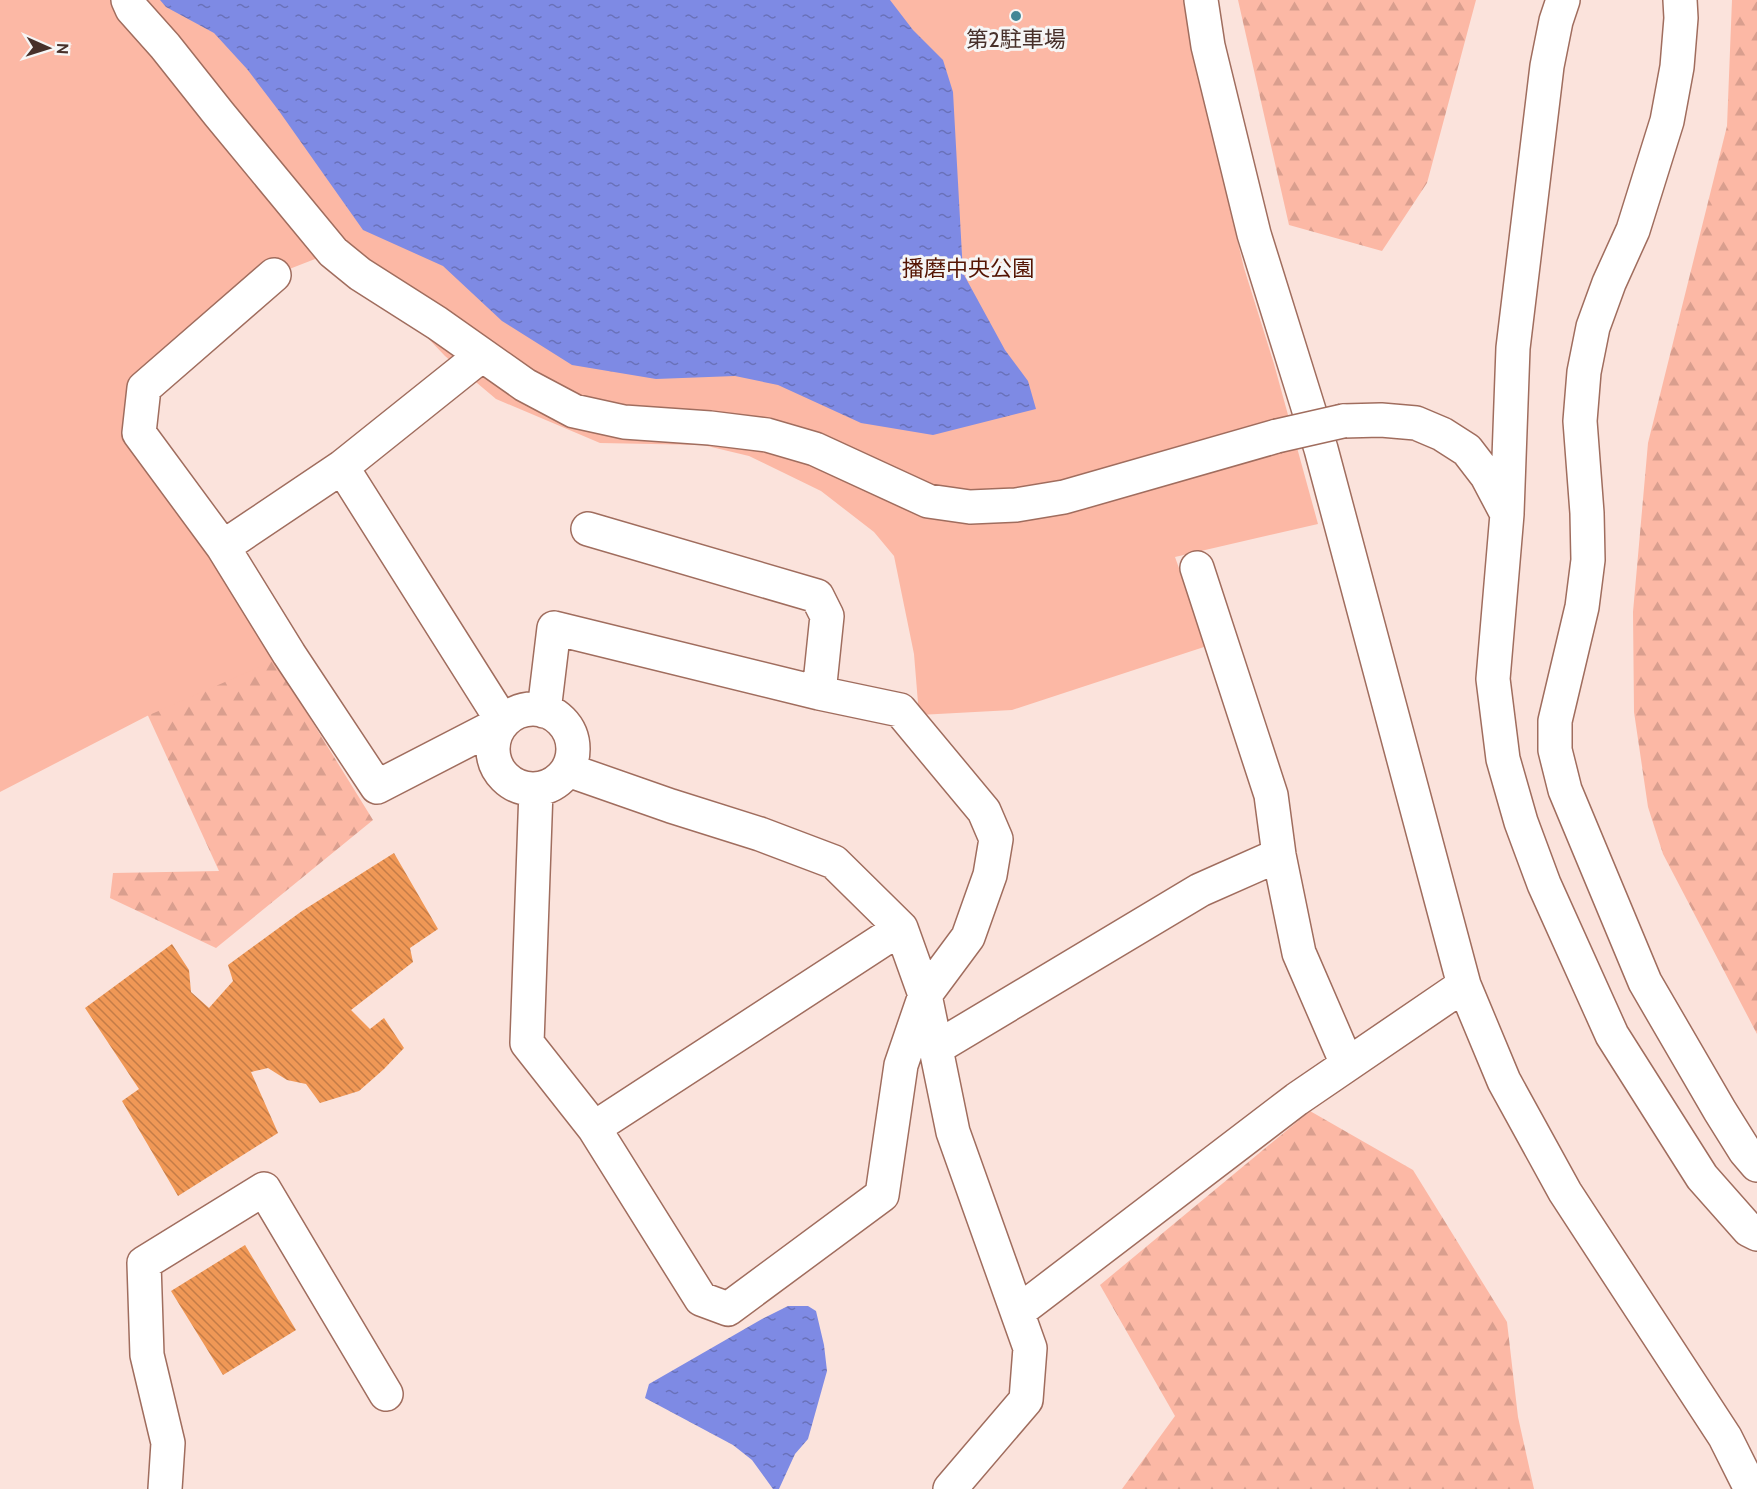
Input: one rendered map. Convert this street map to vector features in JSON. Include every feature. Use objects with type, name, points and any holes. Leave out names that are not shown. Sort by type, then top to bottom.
[{"type":"street","points":[[128,0],[132,9],[165,46],[333,252],[360,274],[437,323],[525,385],[574,411],[624,422],[710,428],[767,435],[815,449],[928,501],[970,507],[1016,505],[1064,497],[1277,436],[1343,421],[1381,420],[1416,423],[1442,434],[1467,450],[1487,476],[1507,514]]},
{"type":"street","points":[[1201,0],[1208,46],[1254,234],[1321,449],[1464,985],[1504,1081],[1565,1192],[1725,1437],[1751,1489]]},
{"type":"street","points":[[1563,0],[1556,21],[1547,66],[1513,348],[1507,514],[1493,679],[1503,759],[1521,822],[1544,884],[1612,1035],[1702,1177],[1749,1230],[1757,1234]]},
{"type":"street","points":[[1680,0],[1681,18],[1677,67],[1667,121],[1633,230],[1609,283],[1593,327],[1584,372],[1580,421],[1588,560],[1582,607],[1555,721],[1556,750],[1565,790],[1645,982],[1720,1111],[1745,1151],[1757,1165]]},
{"type":"street","points":[[274,275],[144,388],[139,433],[223,547],[289,654],[377,787],[522,710],[533,709],[544,711],[560,719],[570,734],[573,752],[568,770],[554,784],[536,790],[520,788],[506,780],[497,768],[492,752],[495,736],[503,722]]},
{"type":"street","points":[[223,547],[342,467],[482,355]]},
{"type":"street","points":[[342,467],[503,722]]},
{"type":"street","points":[[588,529],[817,596],[827,616],[819,693]]},
{"type":"street","points":[[1197,568],[1271,795],[1279,855],[1299,953],[1347,1064]]},
{"type":"street","points":[[536,790],[527,1043],[594,1128],[701,1299],[728,1310],[882,1196],[902,1065],[925,995],[968,937],[990,875],[996,839],[984,811],[900,710],[819,693],[554,628],[544,711]]},
{"type":"street","points":[[568,770],[759,834],[834,862],[901,928],[925,995],[953,1132],[1030,1348],[1026,1400],[950,1489]]},
{"type":"street","points":[[936,1048],[1200,891],[1279,855]]},
{"type":"street","points":[[594,1128],[901,928]]},
{"type":"street","points":[[1018,1312],[1298,1099],[1464,985]]},
{"type":"street","points":[[165,1489],[168,1443],[147,1355],[144,1263],[264,1189],[386,1394]]},
{"type":"green space","name":"播磨中央公園","points":[[0,0],[1186,0],[1191,45],[1244,268],[1274,364],[1318,524],[1175,557],[1207,646],[1012,710],[919,715],[914,654],[894,556],[874,532],[821,491],[749,456],[703,445],[600,443],[496,399],[445,356],[405,314],[333,252],[274,275],[144,388],[139,433],[289,654],[147,716],[0,792]]},
{"type":"green space","points":[[1238,0],[1476,0],[1427,183],[1382,251],[1289,225]]},
{"type":"green space","points":[[1732,0],[1757,0],[1757,1034],[1663,854],[1648,807],[1634,712],[1633,612],[1648,443],[1727,126]]},
{"type":"green space","points":[[80,346],[373,820],[216,948],[110,898],[113,873],[219,871],[70,545]]},
{"type":"green space","points":[[1310,1111],[1413,1170],[1507,1322],[1518,1417],[1534,1489],[1122,1489],[1175,1416],[1100,1285]]},
{"type":"water","points":[[160,0],[890,0],[913,30],[943,60],[953,92],[963,273],[1005,350],[1028,381],[1036,409],[933,435],[861,423],[778,385],[735,376],[656,379],[572,365],[502,321],[443,266],[363,230],[247,69],[214,33],[166,7]]},
{"type":"water","points":[[788,1306],[808,1306],[816,1311],[827,1371],[808,1439],[795,1454],[779,1489],[773,1489],[752,1460],[733,1445],[645,1398],[649,1384]]},
{"type":"building","points":[[394,853],[438,929],[410,948],[413,962],[351,1010],[370,1029],[384,1018],[404,1048],[359,1091],[320,1103],[306,1084],[287,1080],[268,1068],[251,1072],[278,1133],[178,1196],[122,1101],[139,1089],[85,1008],[172,944],[189,970],[191,992],[209,1008],[233,981],[228,965],[302,911]]},
{"type":"building","points":[[245,1245],[296,1330],[223,1375],[171,1291]]},
{"type":"place","name":"第2駐車場","points":[[1016,16]]}]
